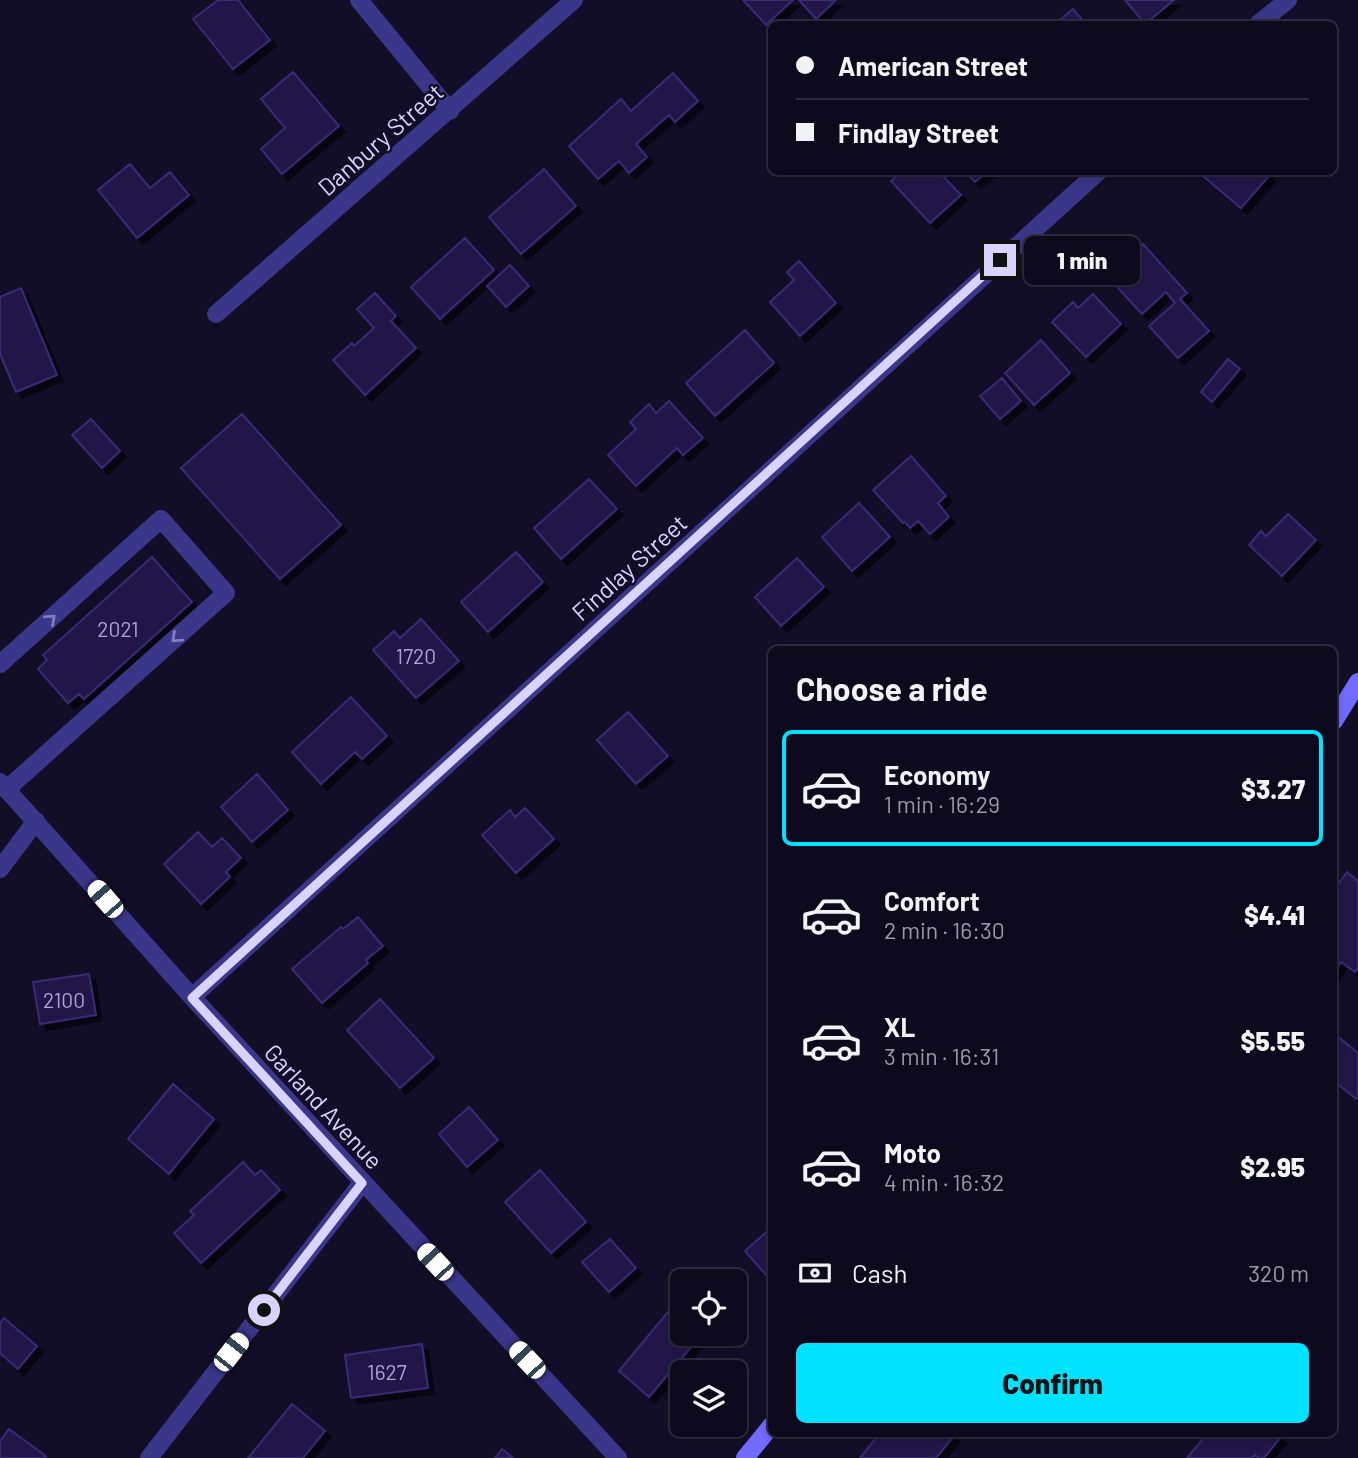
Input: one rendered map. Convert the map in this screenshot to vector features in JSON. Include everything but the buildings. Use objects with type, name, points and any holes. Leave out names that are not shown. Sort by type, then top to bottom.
[{"type":"main road","points":[[1337,716],[1358,682]]},
{"type":"main road","points":[[745,1458],[768,1430]]},
{"type":"street","points":[[359,0],[450,110]]},
{"type":"street","name":"Danbury Street","points":[[216,314],[574,0]]},
{"type":"street","points":[[1262,21],[1289,0]]},
{"type":"street","name":"Findlay Street","points":[[192,998],[1095,175]]},
{"type":"street","points":[[0,664],[161,519],[226,593],[3,786]]},
{"type":"street","name":"Garland Avenue","points":[[3,786],[192,998],[618,1458]]},
{"type":"street","points":[[0,869],[36,821]]},
{"type":"street","points":[[149,1458],[362,1183]]},
{"type":"route","points":[[264,1310],[362,1183],[192,998],[1000,260]]}]
